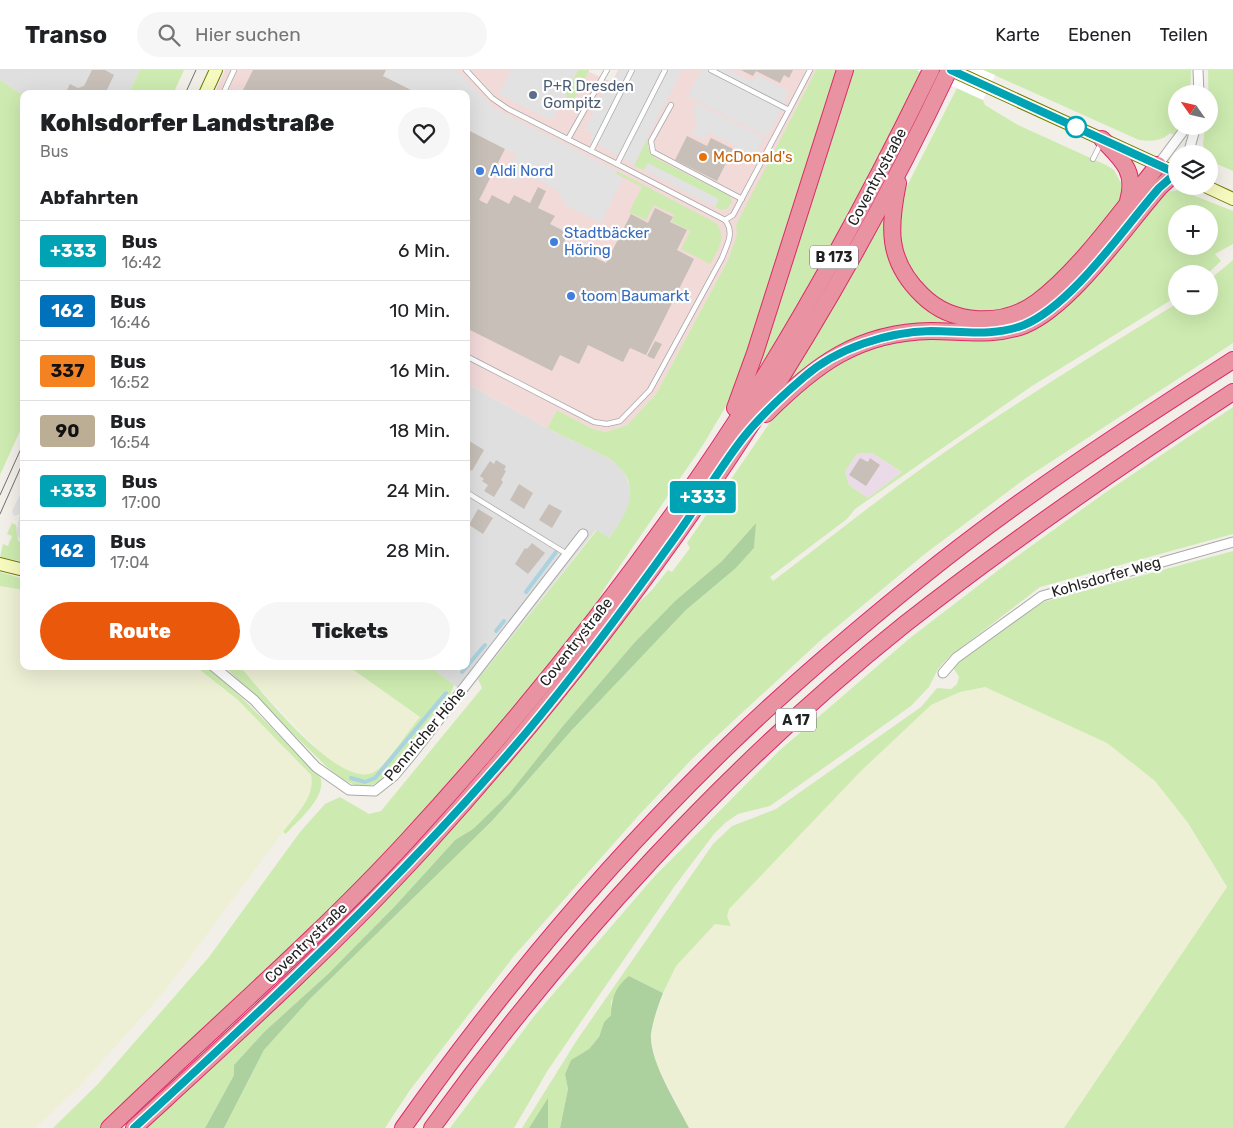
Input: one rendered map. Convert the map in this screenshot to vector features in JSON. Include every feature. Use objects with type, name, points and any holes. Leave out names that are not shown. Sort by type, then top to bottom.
[{"type":"highway","points":[[724,438],[755,353],[845,70]]},
{"type":"highway","name":"Coventrystraße","points":[[109,1128],[288,961],[406,842],[510,726],[566,656],[662,529],[724,438],[780,349],[886,163],[931,70]]},
{"type":"highway","name":"B 173","points":[[134,1128],[268,1005],[419,853],[518,742],[629,601],[744,437],[829,300],[902,165],[950,70]]},
{"type":"highway","points":[[1102,139],[1130,173],[1131,189],[1127,203]]},
{"type":"highway","points":[[902,165],[891,232],[894,253],[900,268],[911,284],[932,304],[943,310],[968,318],[982,320],[1010,316],[1036,303],[1077,264],[1158,165]]},
{"type":"highway","points":[[744,437],[805,376],[846,350],[895,335],[909,333],[930,331],[997,332],[1026,324],[1046,313],[1071,291],[1168,180]]},
{"type":"highway","name":"A 17","points":[[402,1128],[500,997],[563,922],[666,808],[764,712],[828,654],[918,580],[1002,516],[1154,410],[1233,360]]},
{"type":"highway","name":"A 17","points":[[432,1128],[521,1011],[581,939],[670,842],[773,740],[904,626],[1002,549],[1112,472],[1233,392]]},
{"type":"street","points":[[208,90],[216,70]]},
{"type":"street","points":[[950,70],[1168,169]]},
{"type":"street","points":[[1198,70],[1198,85]]},
{"type":"street","points":[[1158,165],[1180,135]]},
{"type":"street","points":[[1218,192],[1233,199]]},
{"type":"street","name":"Pennricher Höhe","points":[[218,670],[254,700],[316,767],[349,790],[375,791],[394,776],[414,752],[583,534]]},
{"type":"street","name":"Kohlsdorfer Weg","points":[[943,673],[956,658],[1042,596],[1233,542]]},
{"type":"street","points":[[0,564],[20,569]]},
{"type":"lane","points":[[225,90],[234,70]]},
{"type":"lane","points":[[466,70],[492,98],[508,109],[725,220],[730,228],[730,238],[722,258],[650,390],[620,421],[607,424],[594,422],[470,358]]},
{"type":"lane","points":[[568,139],[607,70]]},
{"type":"lane","points":[[591,151],[632,70]]},
{"type":"lane","points":[[617,164],[665,70]]},
{"type":"lane","points":[[711,70],[789,110]]},
{"type":"lane","points":[[725,220],[733,215],[810,70]]},
{"type":"lane","points":[[671,104],[651,141],[653,152],[742,198]]},
{"type":"lane","points":[[1093,159],[1102,139]]},
{"type":"lane","points":[[470,494],[567,554]]},
{"type":"shaded area","points":[[0,70],[140,70],[130,90],[20,90],[20,93],[0,80]]},
{"type":"shaded area","points":[[225,70],[589,70],[589,72],[612,82],[618,70],[816,70],[768,163],[729,258],[656,394],[627,425],[605,432],[591,428],[557,410],[547,428],[470,385],[470,90],[216,90]]},
{"type":"shaded area","points":[[386,70],[456,70],[495,109],[617,171],[616,174],[623,178],[601,223],[565,205],[558,191],[531,176],[516,180],[506,175],[516,155],[470,131],[470,90],[403,90],[383,76]]},
{"type":"shaded area","name":"P+R Dresden Gompitz","points":[[511,70],[578,70],[552,121],[499,94]]},
{"type":"shaded area","points":[[620,70],[682,70],[634,165],[590,140],[593,133],[585,129],[601,98]]},
{"type":"shaded area","points":[[701,70],[729,70],[753,82],[757,75],[788,91],[785,98],[787,99],[767,137],[688,96]]},
{"type":"shaded area","points":[[696,103],[764,138],[752,161],[737,153],[739,148],[709,132],[704,140],[692,134],[697,124],[693,110]]},
{"type":"shaded area","points":[[648,163],[719,199],[715,207],[644,170]]},
{"type":"shaded area","points":[[470,385],[547,428],[610,459],[619,466],[625,475],[630,487],[631,498],[622,521],[608,539],[596,530],[466,694],[434,670],[470,670]]},
{"type":"shaded area","points":[[872,453],[902,472],[868,498],[849,485],[845,470],[857,454]]},
{"type":"shaded area","points":[[20,495],[20,514],[14,516],[12,511]]},
{"type":"shaded area","points":[[20,514],[20,540],[16,533]]},
{"type":"green space","points":[[140,70],[184,70],[175,90],[130,90]]},
{"type":"green space","points":[[578,70],[589,70],[571,106],[562,101],[563,98],[566,99],[567,90],[570,91],[569,87]]},
{"type":"green space","points":[[816,70],[839,70],[747,360],[725,408],[703,445],[606,586],[590,614],[555,660],[396,843],[311,929],[100,1128],[53,1128],[98,1084],[209,957],[300,832],[325,804],[340,797],[369,814],[381,811],[482,688],[478,679],[597,530],[609,538],[622,518],[630,498],[627,478],[621,468],[610,459],[547,428],[557,410],[591,428],[605,432],[627,425],[656,394],[729,258],[737,235],[736,225]]},
{"type":"green space","points":[[853,70],[917,70],[922,73],[823,262],[744,393]]},
{"type":"green space","points":[[983,70],[1191,70],[1190,85],[1168,85],[1168,134],[1156,140],[1139,140]]},
{"type":"green space","points":[[1208,70],[1233,70],[1233,171],[1218,164],[1218,145],[1203,144],[1204,135],[1218,135],[1218,85],[1208,85]]},
{"type":"green space","points":[[0,80],[20,93],[20,431],[0,475]]},
{"type":"green space","points":[[957,88],[983,100],[985,105],[1018,125],[1106,165],[1114,170],[1121,183],[1126,183],[1122,199],[1114,212],[1054,279],[1028,300],[998,311],[978,312],[959,308],[942,300],[926,288],[913,273],[904,256],[898,236],[901,205],[906,188]]},
{"type":"green space","points":[[647,139],[649,140],[648,148],[655,158],[730,196],[732,202],[727,209],[721,210],[715,207],[718,199],[647,163],[644,170],[634,166]]},
{"type":"green space","points":[[617,171],[716,223],[720,228],[721,238],[719,249],[710,264],[681,249],[690,231],[672,222],[674,215],[654,205],[646,220],[629,212],[642,187],[616,174]]},
{"type":"green space","points":[[1168,193],[1168,195],[1193,195],[1218,205],[1168,205],[1168,255],[1216,255],[1221,261],[1217,265],[1168,265],[1168,302],[1032,386],[855,509],[847,519],[770,577],[773,581],[887,494],[970,435],[1168,309],[1168,315],[1218,315],[1218,272],[1233,260],[1233,343],[1026,478],[926,553],[821,640],[692,759],[639,815],[514,956],[410,1090],[385,1128],[224,1128],[264,1050],[310,999],[492,821],[572,730],[686,610],[736,568],[754,548],[755,524],[722,561],[675,601],[634,643],[562,727],[509,794],[473,829],[455,840],[395,906],[328,974],[264,1032],[235,1064],[234,1075],[205,1128],[144,1128],[531,736],[633,608],[651,591],[668,570],[672,572],[690,548],[687,543],[782,405],[807,381],[874,345],[932,336],[999,339],[1160,197]],"holes":[[[872,453],[902,472],[868,498],[849,485],[845,471],[857,454]]]},
{"type":"green space","points":[[1218,205],[1233,211],[1233,244],[1218,252]]},
{"type":"green space","points":[[886,209],[888,234],[929,307],[1022,319],[899,330],[789,384],[787,382]]},
{"type":"green space","points":[[1233,407],[1233,534],[1040,587],[949,657],[938,669],[929,687],[911,706],[770,806],[738,814],[725,823],[714,834],[674,887],[548,1070],[514,1128],[450,1128],[535,1015],[653,878],[780,750],[910,638],[1009,562],[1106,492]]},
{"type":"green space","points":[[12,523],[16,525],[20,542],[20,561],[0,557],[3,544],[8,546],[12,536],[7,534]]},
{"type":"green space","points":[[756,523],[754,548],[736,568],[686,610],[572,730],[492,821],[310,999],[264,1050],[224,1128],[205,1128],[234,1075],[234,1065],[264,1032],[328,974],[395,906],[455,840],[473,829],[509,794],[562,727],[634,643],[675,601],[722,561]]},
{"type":"green space","points":[[1233,551],[1233,1128],[1064,1128],[1227,887],[1188,823],[1155,781],[1107,743],[985,687],[960,692],[931,705],[861,771],[729,909],[727,917],[731,926],[715,924],[676,966],[663,993],[629,976],[611,1001],[611,1015],[604,1022],[599,1037],[589,1049],[571,1060],[565,1074],[568,1089],[560,1128],[548,1128],[548,1099],[529,1128],[522,1128],[577,1040],[713,844],[732,826],[776,809],[921,707],[937,688],[951,689],[957,684],[959,677],[954,669],[955,662],[1043,602]]},
{"type":"green space","points":[[0,572],[20,578],[20,589],[0,586]]},
{"type":"green space","points":[[0,586],[20,589],[20,670],[200,670],[238,700],[311,775],[313,785],[309,797],[165,991],[80,1086],[35,1128],[0,1128]]},
{"type":"green space","points":[[200,670],[212,670],[220,676],[320,776],[320,792],[316,800],[286,834],[283,832],[308,798],[312,783],[311,775],[238,700]]},
{"type":"green space","points":[[228,670],[243,670],[304,738],[324,755],[344,768],[361,774],[376,771],[392,754],[420,717],[354,670],[434,670],[454,685],[451,693],[380,781],[373,785],[359,786],[346,781],[327,767]]},
{"type":"green space","points":[[242,670],[354,670],[420,717],[377,771],[365,775],[349,772],[324,756]]},
{"type":"green space","points":[[985,687],[1107,743],[1155,781],[1188,823],[1227,888],[1064,1128],[689,1128],[656,1062],[651,1036],[655,1014],[675,966],[715,924],[722,923],[727,917],[729,909],[754,880],[861,771],[931,705],[960,692]]},
{"type":"green space","points":[[629,976],[663,993],[651,1034],[654,1057],[689,1128],[560,1128],[568,1089],[565,1074],[571,1060],[589,1049],[599,1037],[604,1022],[611,1015],[615,993]]},
{"type":"green space","points":[[548,1098],[548,1128],[529,1128]]},
{"type":"pier","points":[[917,70],[983,70],[995,75],[983,100]]},
{"type":"building","points":[[92,70],[105,70],[114,75],[107,90],[67,90],[70,84],[78,88],[84,86]]},
{"type":"building","points":[[253,70],[386,70],[383,76],[411,90],[243,90]]},
{"type":"building","points":[[741,70],[793,70],[789,78],[784,75],[780,83],[756,71],[753,76]]},
{"type":"building","name":"toom Baumarkt","points":[[470,131],[505,149],[479,200],[487,204],[492,195],[509,204],[514,195],[530,203],[538,187],[546,191],[538,208],[555,216],[550,224],[568,233],[564,242],[606,263],[631,214],[648,223],[655,208],[673,217],[670,222],[687,230],[677,250],[694,259],[646,355],[630,348],[623,362],[588,345],[579,364],[560,355],[552,371],[470,330]]},
{"type":"building","name":"McDonald's","points":[[687,136],[707,146],[711,138],[733,149],[717,181],[675,160]]},
{"type":"building","points":[[655,341],[662,344],[654,359],[647,356]]},
{"type":"building","points":[[470,441],[484,450],[472,471],[470,470]]},
{"type":"building","points":[[860,458],[868,462],[870,458],[880,465],[866,486],[849,475]]},
{"type":"building","points":[[496,460],[506,466],[504,470],[506,471],[501,480],[503,482],[494,497],[484,491],[488,485],[482,481],[484,479],[480,476],[490,461],[494,464]]},
{"type":"building","points":[[519,484],[533,493],[524,509],[510,500]]},
{"type":"building","points":[[549,504],[562,511],[552,528],[539,520]]},
{"type":"building","points":[[478,509],[493,518],[483,534],[470,526]]},
{"type":"building","points":[[532,543],[545,553],[528,574],[515,564],[525,548],[527,549]]},
{"type":"waterway","points":[[526,592],[556,552]]},
{"type":"waterway","points":[[496,631],[504,621]]},
{"type":"waterway","points":[[470,663],[485,645]]},
{"type":"waterway","points":[[351,778],[365,782],[375,778],[446,693]]},
{"type":"tram line","points":[[187,90],[196,70]]},
{"type":"tram line","points":[[0,495],[20,451]]},
{"type":"tram line","points":[[0,514],[20,469]]},
{"type":"bus line","name":"+333","points":[[134,1128],[268,1005],[419,853],[524,734],[580,666],[676,537],[744,437],[805,376],[846,350],[895,335],[930,331],[997,332],[1026,324],[1046,313],[1071,291],[1159,188],[1176,173],[951,70]]},
{"type":"place","name":"P+R Dresden Gompitz","points":[[533,95]]},
{"type":"place","name":"McDonald's","points":[[703,157]]},
{"type":"place","name":"Aldi Nord","points":[[480,171]]},
{"type":"place","name":"Stadtbäcker Höring","points":[[554,242]]},
{"type":"place","name":"toom Baumarkt","points":[[571,296]]}]
